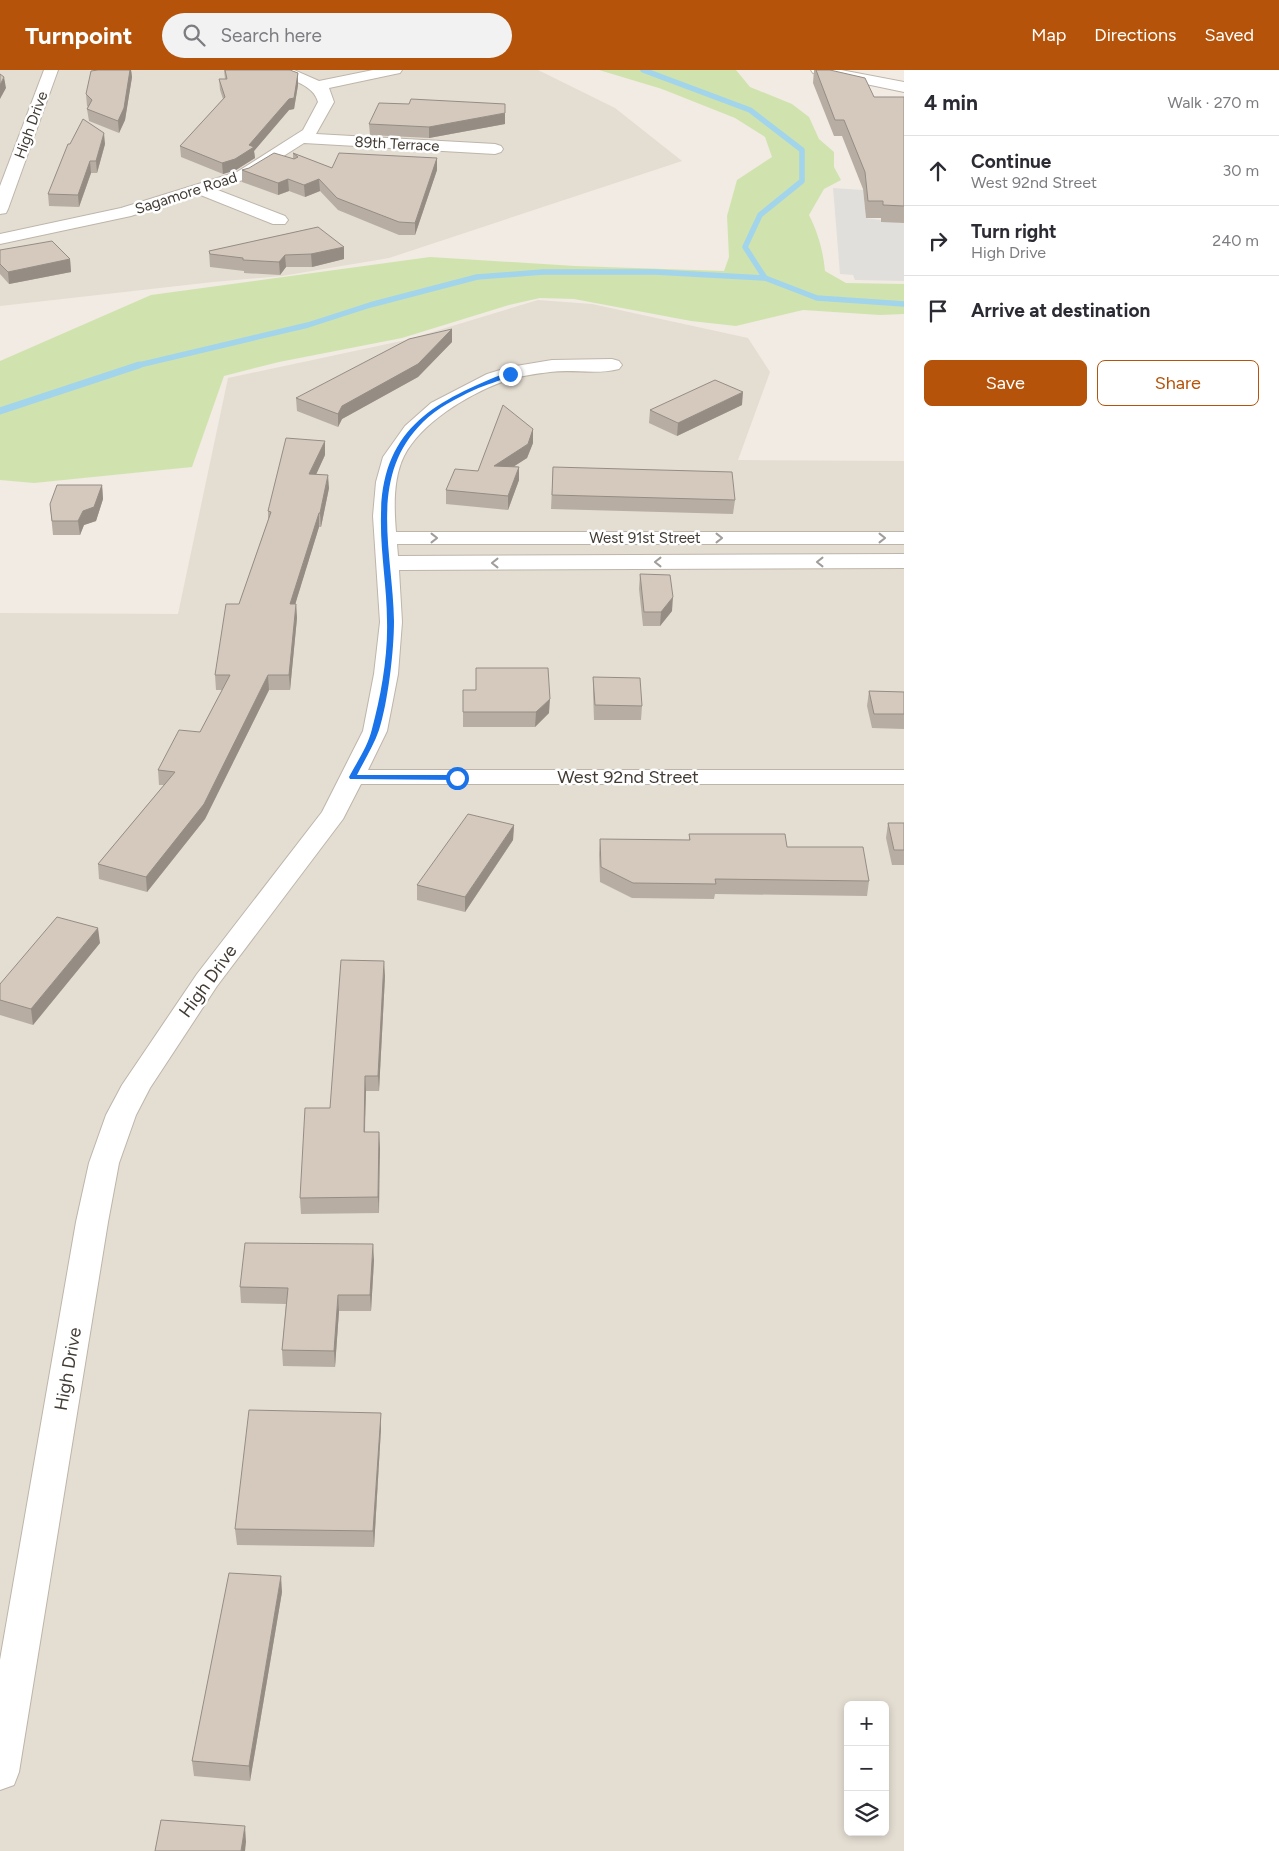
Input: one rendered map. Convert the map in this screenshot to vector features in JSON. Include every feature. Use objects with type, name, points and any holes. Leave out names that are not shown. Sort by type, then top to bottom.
[{"type":"street","name":"High Drive","points":[[0,209],[52,70]]},
{"type":"street","points":[[281,70],[316,86],[395,70]]},
{"type":"street","points":[[818,70],[904,87]]},
{"type":"street","name":"Sagamore Road","points":[[0,240],[126,212],[243,175],[309,133],[326,102],[323,91],[316,86]]},
{"type":"street","name":"89th Terrace","points":[[300,138],[495,150]]},
{"type":"street","points":[[199,189],[279,220]]},
{"type":"street","name":"High Drive","points":[[0,1772],[92,1222],[104,1163],[121,1115],[137,1085],[207,980],[334,814],[375,731],[382,700],[391,622],[384,516],[386,482],[394,457],[412,430],[438,407],[472,389],[510,374],[552,366],[612,365]]},
{"type":"street","name":"West 91st Street","points":[[386,551],[904,538]]},
{"type":"street","name":"West 91st Street","points":[[386,551],[904,562]]},
{"type":"street","name":"West 92nd Street","points":[[353,777],[904,777]]},
{"type":"shaded area","points":[[0,70],[538,70],[615,108],[682,161],[389,258],[282,276],[0,306]]},
{"type":"shaded area","points":[[833,188],[863,190],[866,218],[904,223],[904,281],[855,280],[853,275],[840,274]]},
{"type":"shaded area","points":[[538,300],[592,304],[748,338],[770,372],[738,460],[904,461],[904,1851],[0,1851],[0,613],[178,614],[228,378],[406,340]]},
{"type":"green space","points":[[599,70],[736,70],[750,87],[792,104],[809,117],[819,139],[834,152],[834,167],[841,180],[824,189],[809,215],[820,242],[825,271],[846,283],[904,284],[904,314],[880,315],[803,310],[736,326],[691,321],[574,299],[540,298],[509,305],[402,338],[279,362],[224,376],[192,467],[34,483],[0,480],[0,361],[151,295],[430,257],[575,266],[724,271],[729,257],[727,216],[737,180],[772,157],[765,137],[735,118],[662,89]]},
{"type":"building","points":[[130,70],[124,108],[118,121],[87,109],[92,100],[86,94],[91,71]]},
{"type":"building","points":[[225,70],[290,70],[298,73],[294,98],[289,99],[249,145],[254,147],[235,159],[222,163],[180,146],[225,97],[219,79],[227,79]]},
{"type":"building","points":[[816,70],[830,70],[865,78],[874,97],[904,97],[904,206],[883,205],[883,201],[868,201],[865,172],[844,120],[835,120]]},
{"type":"building","points":[[0,74],[4,77],[0,85]]},
{"type":"building","points":[[411,99],[505,104],[505,113],[429,127],[369,124],[379,103],[409,104]]},
{"type":"building","points":[[83,119],[104,133],[96,161],[90,161],[78,195],[48,194],[68,144],[70,144]]},
{"type":"building","points":[[274,153],[294,159],[298,157],[293,153],[332,168],[339,153],[437,158],[415,223],[399,222],[337,198],[319,179],[304,185],[288,179],[278,183],[242,170],[249,168]]},
{"type":"building","points":[[318,227],[344,247],[311,254],[285,255],[279,262],[243,260],[243,258],[210,254],[209,251]]},
{"type":"building","points":[[52,241],[70,259],[8,272],[0,264],[0,250]]},
{"type":"building","points":[[452,329],[418,364],[342,406],[338,414],[296,398],[409,339]]},
{"type":"building","points":[[715,380],[743,392],[678,423],[650,410]]},
{"type":"building","points":[[503,405],[533,429],[528,444],[494,466],[519,467],[508,496],[446,490],[455,469],[478,471]]},
{"type":"building","points":[[286,438],[325,441],[309,474],[328,475],[320,513],[290,604],[296,604],[289,675],[268,675],[204,804],[146,877],[98,864],[175,772],[158,770],[179,730],[200,732],[230,675],[215,675],[226,604],[239,604],[271,512],[268,511]]},
{"type":"building","points":[[553,467],[732,472],[735,500],[552,495]]},
{"type":"building","points":[[57,485],[102,485],[94,507],[83,511],[78,521],[52,521],[50,504]]},
{"type":"building","points":[[640,574],[670,575],[673,597],[661,612],[644,612]]},
{"type":"building","points":[[476,668],[548,668],[550,699],[536,712],[463,712],[463,690],[476,690]]},
{"type":"building","points":[[593,677],[640,678],[642,706],[595,705]]},
{"type":"building","points":[[869,691],[904,692],[904,714],[874,714]]},
{"type":"building","points":[[468,814],[514,825],[465,897],[417,885]]},
{"type":"building","points":[[888,823],[904,823],[904,850],[894,850]]},
{"type":"building","points":[[689,834],[785,834],[787,847],[863,847],[869,881],[715,879],[716,884],[633,883],[601,867],[600,839],[690,840]]},
{"type":"building","points":[[57,917],[98,928],[31,1009],[0,1000],[0,984]]},
{"type":"building","points":[[341,960],[384,961],[378,1076],[365,1076],[364,1132],[379,1132],[378,1197],[300,1198],[305,1108],[330,1108]]},
{"type":"building","points":[[245,1243],[373,1244],[370,1295],[338,1295],[334,1351],[282,1350],[288,1288],[240,1287]]},
{"type":"building","points":[[249,1410],[381,1413],[373,1531],[235,1529]]},
{"type":"building","points":[[229,1573],[281,1576],[249,1766],[192,1761]]},
{"type":"building","points":[[161,1820],[245,1826],[241,1851],[155,1851]]},
{"type":"waterway","points":[[643,70],[750,110],[802,150],[802,181],[760,215],[745,247],[765,278]]},
{"type":"waterway","points":[[138,365],[308,325],[370,305],[477,277],[543,272],[655,272],[765,278]]},
{"type":"waterway","points":[[765,278],[817,298],[904,304]]},
{"type":"waterway","points":[[0,411],[138,365]]},
{"type":"route","points":[[457,778],[353,777],[375,731],[386,674],[391,622],[384,516],[386,482],[394,457],[420,421],[438,407],[472,389],[494,378],[510,374]]}]
